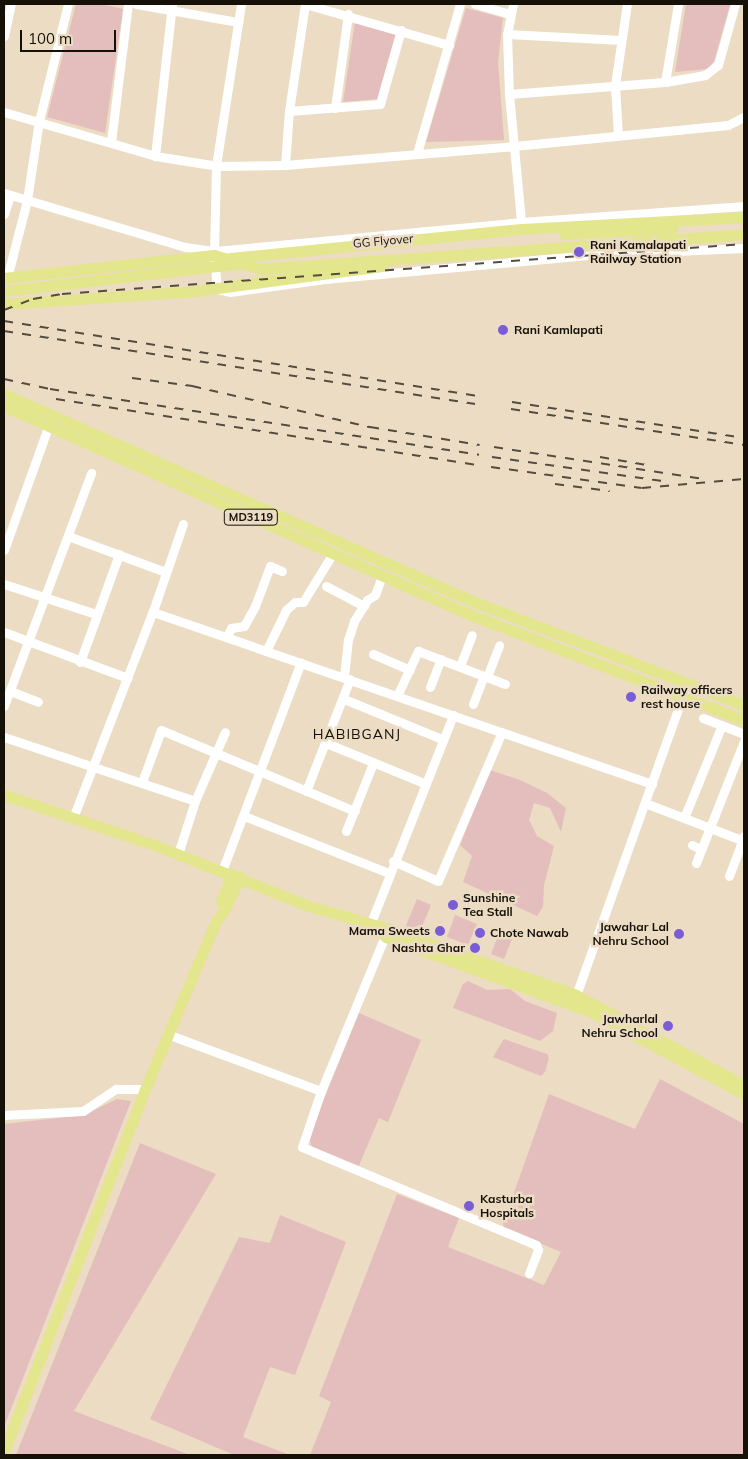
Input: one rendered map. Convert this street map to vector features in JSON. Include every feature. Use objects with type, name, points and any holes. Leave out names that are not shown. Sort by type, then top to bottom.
[{"type":"main road","points":[[727,209],[741,236]]},
{"type":"main road","name":"GG Flyover","points":[[28,286],[366,242],[634,222],[744,217]]},
{"type":"main road","name":"GG Flyover","points":[[28,286],[354,251],[512,238],[744,225]]},
{"type":"main road","points":[[6,275],[214,253],[260,269],[741,236]]},
{"type":"main road","points":[[4,304],[217,289],[439,258],[741,236]]},
{"type":"main road","points":[[6,275],[28,286]]},
{"type":"main road","points":[[4,291],[28,286]]},
{"type":"main road","name":"MD3119","points":[[4,394],[472,600],[744,705]]},
{"type":"main road","name":"MD3119","points":[[4,406],[466,613],[744,720]]},
{"type":"main road","points":[[182,486],[188,474]]},
{"type":"main road","points":[[8,796],[178,854],[306,905],[372,925],[387,933],[574,1000],[744,1085]]},
{"type":"main road","points":[[4,1452],[145,1089],[216,921],[231,874]]},
{"type":"main road","points":[[574,1000],[744,1094]]},
{"type":"street","points":[[4,36],[11,4]]},
{"type":"street","points":[[6,275],[27,200],[39,121],[68,4]]},
{"type":"street","points":[[111,142],[128,4]]},
{"type":"street","points":[[136,4],[172,7],[238,22]]},
{"type":"street","points":[[241,4],[216,166],[214,253],[217,289],[230,292],[325,279],[588,256],[744,248]]},
{"type":"street","points":[[285,165],[289,111],[305,4],[348,14],[449,45]]},
{"type":"street","points":[[418,152],[460,4]]},
{"type":"street","points":[[475,4],[511,14]]},
{"type":"street","points":[[513,4],[507,34],[508,94],[521,222]]},
{"type":"street","points":[[618,136],[615,85],[627,4]]},
{"type":"street","points":[[665,82],[678,4]]},
{"type":"street","points":[[508,94],[665,82],[705,75],[718,65],[735,4]]},
{"type":"street","points":[[155,156],[172,7]]},
{"type":"street","points":[[335,108],[348,14]]},
{"type":"street","points":[[289,111],[380,104],[401,30]]},
{"type":"street","points":[[507,34],[621,40]]},
{"type":"street","points":[[4,112],[155,156],[216,166],[285,165],[418,152],[514,146],[728,125],[744,117]]},
{"type":"street","points":[[4,214],[7,194],[178,245],[214,253],[521,222],[727,209],[744,206]]},
{"type":"street","points":[[4,550],[48,427]]},
{"type":"street","points":[[4,706],[30,642],[91,474]]},
{"type":"street","points":[[73,818],[153,612],[182,524]]},
{"type":"street","points":[[68,536],[166,572]]},
{"type":"street","points":[[266,651],[286,610],[295,602],[303,602],[333,553]]},
{"type":"street","points":[[80,662],[119,554]]},
{"type":"street","points":[[227,636],[231,628],[244,626],[256,606],[270,566],[282,571]]},
{"type":"street","points":[[306,791],[344,699],[347,678],[348,640],[354,621],[364,606],[375,595],[382,576]]},
{"type":"street","points":[[4,584],[96,614]]},
{"type":"street","points":[[326,586],[364,606]]},
{"type":"street","points":[[153,612],[652,784]]},
{"type":"street","points":[[4,632],[126,682]]},
{"type":"street","points":[[460,666],[472,635]]},
{"type":"street","points":[[473,704],[499,645]]},
{"type":"street","points":[[398,696],[418,651],[505,684]]},
{"type":"street","points":[[373,654],[410,670]]},
{"type":"street","points":[[430,687],[441,659]]},
{"type":"street","points":[[231,874],[244,816],[301,662]]},
{"type":"street","points":[[574,1000],[687,683]]},
{"type":"street","points":[[10,691],[38,702]]},
{"type":"street","points":[[344,699],[442,739]]},
{"type":"street","points":[[372,925],[388,873],[453,715]]},
{"type":"street","points":[[703,718],[744,734]]},
{"type":"street","points":[[684,818],[722,725]]},
{"type":"street","points":[[142,782],[161,730],[355,811]]},
{"type":"street","points":[[178,854],[195,800],[225,732]]},
{"type":"street","points":[[393,861],[438,881],[502,732]]},
{"type":"street","points":[[4,737],[93,768],[195,800]]},
{"type":"street","points":[[696,863],[744,741]]},
{"type":"street","points":[[326,743],[424,783]]},
{"type":"street","points":[[346,832],[374,763]]},
{"type":"street","points":[[645,803],[744,839],[729,876]]},
{"type":"street","points":[[244,816],[388,873]]},
{"type":"street","points":[[692,846],[701,849]]},
{"type":"street","points":[[387,933],[321,1090],[302,1142],[304,1150],[536,1245],[538,1250],[529,1273]]},
{"type":"street","points":[[168,1034],[321,1090]]},
{"type":"street","points":[[4,1115],[82,1111],[116,1089],[145,1089]]},
{"type":"shaded area","points":[[76,4],[101,4],[123,9],[105,133],[47,117]]},
{"type":"shaded area","points":[[686,4],[730,5],[714,61],[708,69],[675,72]]},
{"type":"shaded area","points":[[466,8],[503,18],[498,62],[504,140],[426,142]]},
{"type":"shaded area","points":[[355,22],[396,33],[377,99],[343,102]]},
{"type":"shaded area","points":[[490,770],[520,780],[547,793],[566,808],[561,832],[550,808],[534,803],[529,820],[537,836],[554,846],[544,885],[543,907],[537,916],[463,882],[472,856],[460,845]]},
{"type":"shaded area","points":[[417,899],[431,905],[419,934],[405,928]]},
{"type":"shaded area","points":[[455,915],[477,924],[468,945],[447,937]]},
{"type":"shaded area","points":[[499,933],[512,939],[504,959],[491,954]]},
{"type":"shaded area","points":[[468,981],[487,990],[510,989],[525,1001],[557,1013],[553,1031],[540,1041],[453,1008],[463,984]]},
{"type":"shaded area","points":[[359,1013],[421,1040],[388,1122],[379,1118],[358,1168],[312,1149],[309,1136]]},
{"type":"shaded area","points":[[504,1039],[547,1054],[549,1058],[545,1072],[541,1076],[493,1057]]},
{"type":"shaded area","points":[[660,1079],[744,1124],[744,1455],[310,1455],[331,1402],[319,1396],[397,1194],[459,1218],[448,1247],[544,1285],[561,1252],[504,1228],[503,1224],[549,1094],[635,1129]]},
{"type":"shaded area","points":[[117,1099],[131,1101],[4,1427],[4,1124],[84,1115]]},
{"type":"shaded area","points":[[140,1143],[216,1174],[74,1411],[190,1455],[16,1455]]},
{"type":"shaded area","points":[[280,1215],[346,1242],[295,1375],[270,1367],[243,1437],[290,1455],[234,1455],[150,1419],[239,1237],[270,1243]]},
{"type":"railway","points":[[4,310],[33,299],[62,294],[744,244]]},
{"type":"railway","points":[[4,321],[476,396]]},
{"type":"railway","points":[[4,331],[475,404]]},
{"type":"railway","points":[[132,378],[192,386],[370,427],[480,445]]},
{"type":"railway","points":[[4,379],[50,389],[479,455]]},
{"type":"railway","points":[[56,399],[477,465]]},
{"type":"railway","points":[[512,402],[744,438]]},
{"type":"railway","points":[[511,409],[744,445]]},
{"type":"railway","points":[[494,447],[704,479]]},
{"type":"railway","points":[[492,457],[669,482]]},
{"type":"railway","points":[[600,457],[652,466]]},
{"type":"railway","points":[[491,467],[642,488],[744,479]]},
{"type":"railway","points":[[555,484],[610,491]]},
{"type":"place","name":"Rani Kamalapati Railway Station","points":[[579,252]]},
{"type":"place","name":"Rani Kamlapati","points":[[503,330]]},
{"type":"place","name":"Railway officers rest house","points":[[631,697]]},
{"type":"place","name":"Sunshine Tea Stall","points":[[453,905]]},
{"type":"place","name":"Mama Sweets","points":[[440,931]]},
{"type":"place","name":"Chote Nawab","points":[[480,933]]},
{"type":"place","name":"Jawahar Lal Nehru School","points":[[679,934]]},
{"type":"place","name":"Nashta Ghar","points":[[475,948]]},
{"type":"place","name":"Jawharlal Nehru School","points":[[668,1026]]},
{"type":"place","name":"Kasturba Hospitals","points":[[469,1206]]},
{"type":"district","name":"HABIBGANJ","points":[[357,734]]}]
